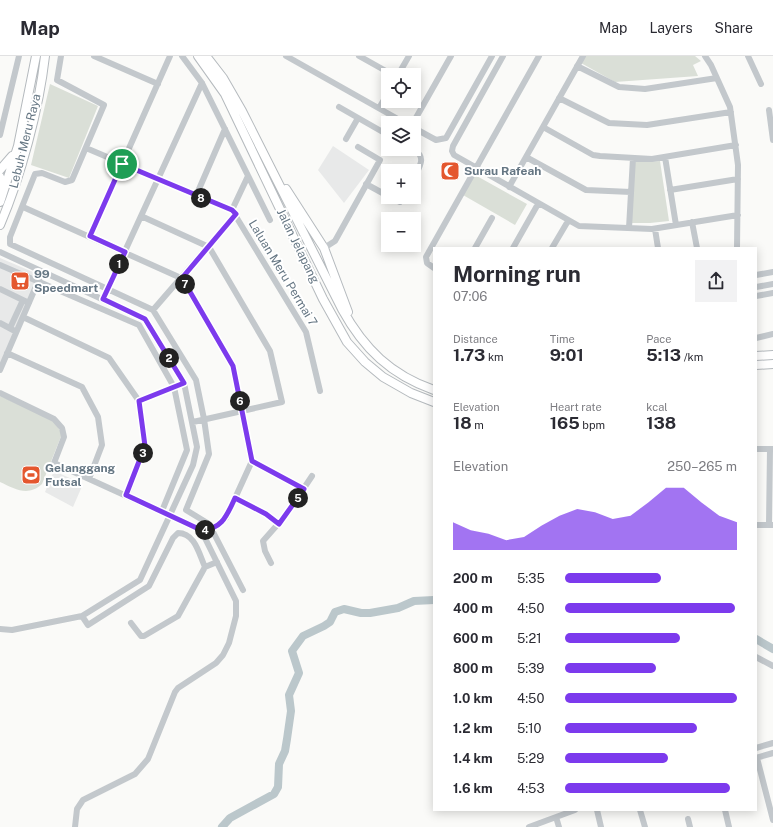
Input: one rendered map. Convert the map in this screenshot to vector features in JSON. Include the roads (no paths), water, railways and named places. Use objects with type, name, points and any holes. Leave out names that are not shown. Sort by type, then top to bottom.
[{"type":"main road","points":[[33,56],[34,72]]},
{"type":"main road","name":"Lebuh Meru Raya","points":[[0,202],[18,146],[36,56]]},
{"type":"main road","name":"Lebuh Meru Raya","points":[[0,225],[14,187],[28,138],[46,56]]},
{"type":"main road","name":"Jalan Jelapang","points":[[198,56],[225,94],[323,299],[347,342],[362,360],[383,377],[411,393],[433,402]]},
{"type":"main road","name":"Jalan Jelapang","points":[[206,56],[233,94],[342,309],[361,340],[388,366],[403,376],[433,390]]},
{"type":"main road","points":[[0,172],[18,146]]},
{"type":"main road","points":[[273,172],[299,207],[324,248],[347,309],[361,340]]},
{"type":"main road","points":[[0,177],[3,192]]},
{"type":"main road","points":[[757,356],[773,355]]},
{"type":"main road","points":[[757,365],[773,364]]},
{"type":"street","points":[[0,135],[19,56]]},
{"type":"street","points":[[61,56],[57,80],[104,105],[70,181],[64,182],[42,173],[35,174],[10,242],[11,246],[108,288],[153,310],[196,380],[204,419],[209,454],[186,510],[204,519],[212,529],[243,590]]},
{"type":"street","points":[[94,56],[158,84]]},
{"type":"street","points":[[90,236],[170,56]]},
{"type":"street","points":[[182,56],[202,83],[270,220]]},
{"type":"street","points":[[286,56],[393,116]]},
{"type":"street","points":[[359,56],[381,68]]},
{"type":"street","points":[[402,68],[409,56]]},
{"type":"street","points":[[417,116],[451,56]]},
{"type":"street","points":[[421,132],[436,140],[446,138],[492,56]]},
{"type":"street","points":[[503,56],[453,146],[452,151],[454,155],[578,226],[655,229],[738,215]]},
{"type":"street","points":[[433,267],[427,263],[426,257],[540,56]]},
{"type":"street","points":[[509,187],[583,56]]},
{"type":"street","points":[[705,56],[717,78],[731,112],[736,145],[738,179],[737,247]]},
{"type":"street","points":[[748,56],[761,84]]},
{"type":"street","points":[[577,66],[619,87],[645,89],[717,78]]},
{"type":"street","points":[[103,299],[202,83]]},
{"type":"street","points":[[559,98],[609,123],[647,125],[731,112]]},
{"type":"street","points":[[339,107],[381,131]]},
{"type":"street","points":[[769,110],[773,140]]},
{"type":"street","points":[[346,139],[358,118]]},
{"type":"street","points":[[543,127],[596,156],[633,158],[665,157],[736,145]]},
{"type":"street","points":[[196,196],[225,129]]},
{"type":"street","points":[[324,248],[335,241],[380,160],[358,147]]},
{"type":"street","points":[[86,148],[234,212]]},
{"type":"street","points":[[526,156],[586,190],[631,192]]},
{"type":"street","points":[[665,157],[676,225]]},
{"type":"street","points":[[629,228],[633,158]]},
{"type":"street","points":[[0,172],[9,176]]},
{"type":"street","points":[[153,310],[209,247],[234,212],[248,176]]},
{"type":"street","points":[[670,190],[738,179]]},
{"type":"street","points":[[366,184],[381,192]]},
{"type":"street","points":[[515,247],[538,204]]},
{"type":"street","points":[[0,393],[57,422],[64,436],[54,463],[201,530],[212,529],[226,518],[252,461],[233,366],[182,278],[23,206]]},
{"type":"street","name":"Laluan Meru Permai 7","points":[[234,212],[308,336],[320,391]]},
{"type":"street","points":[[141,216],[209,247],[270,351],[282,402],[193,422]]},
{"type":"street","points":[[476,247],[492,218]]},
{"type":"street","points":[[553,247],[568,221]]},
{"type":"street","points":[[692,222],[696,247]]},
{"type":"street","points":[[655,229],[658,247]]},
{"type":"street","points":[[0,252],[145,319],[184,383],[197,447],[196,457],[140,580],[82,616],[12,630],[0,629]]},
{"type":"street","points":[[0,265],[139,325],[174,387],[187,450],[162,511]]},
{"type":"street","points":[[0,370],[42,272]]},
{"type":"street","points":[[757,275],[773,272]]},
{"type":"street","points":[[757,287],[773,284]]},
{"type":"street","points":[[0,288],[29,303]]},
{"type":"street","points":[[757,296],[773,293]]},
{"type":"street","points":[[10,328],[23,300]]},
{"type":"street","points":[[23,317],[109,358],[139,401],[145,446],[126,495]]},
{"type":"street","points":[[0,323],[17,332]]},
{"type":"street","points":[[757,338],[773,334]]},
{"type":"street","points":[[7,353],[82,387],[98,417],[102,445],[89,479]]},
{"type":"street","points":[[139,401],[184,383]]},
{"type":"street","points":[[757,449],[771,449],[771,525],[757,524]]},
{"type":"street","points":[[252,461],[304,489]]},
{"type":"street","points":[[271,563],[265,551],[263,541],[279,524],[312,476]]},
{"type":"street","points":[[235,498],[266,514],[279,524]]},
{"type":"street","points":[[75,827],[76,809],[83,800],[134,774],[144,766],[175,692],[178,688],[216,663],[229,643],[237,606],[201,530]]},
{"type":"street","points":[[82,616],[88,625],[149,586],[173,538],[178,533],[187,535],[192,539],[204,567]]},
{"type":"street","points":[[130,623],[141,636],[144,636],[178,616],[204,567],[217,562]]},
{"type":"street","points":[[757,657],[773,666]]},
{"type":"street","points":[[757,748],[773,742]]},
{"type":"street","points":[[773,753],[757,758],[773,820]]},
{"type":"street","points":[[529,827],[572,811]]},
{"type":"street","points":[[597,811],[601,827]]},
{"type":"street","points":[[640,811],[645,827]]},
{"type":"street","points":[[725,811],[730,827]]},
{"type":"street","points":[[556,817],[559,827]]},
{"type":"street","points":[[688,820],[690,827]]},
{"type":"waterway","points":[[222,827],[230,818],[274,794],[278,787],[279,764],[285,751],[291,711],[289,695],[299,673],[292,651],[303,636],[324,626],[330,622],[335,612],[344,609],[361,613],[370,613],[398,608],[414,601],[433,600]]},
{"type":"waterway","points":[[757,640],[773,649]]},
{"type":"place","name":"Surau Rafeah","points":[[450,171]]},
{"type":"place","name":"99 Speedmart","points":[[20,281]]},
{"type":"place","name":"Gelanggang Futsal","points":[[31,475]]}]
